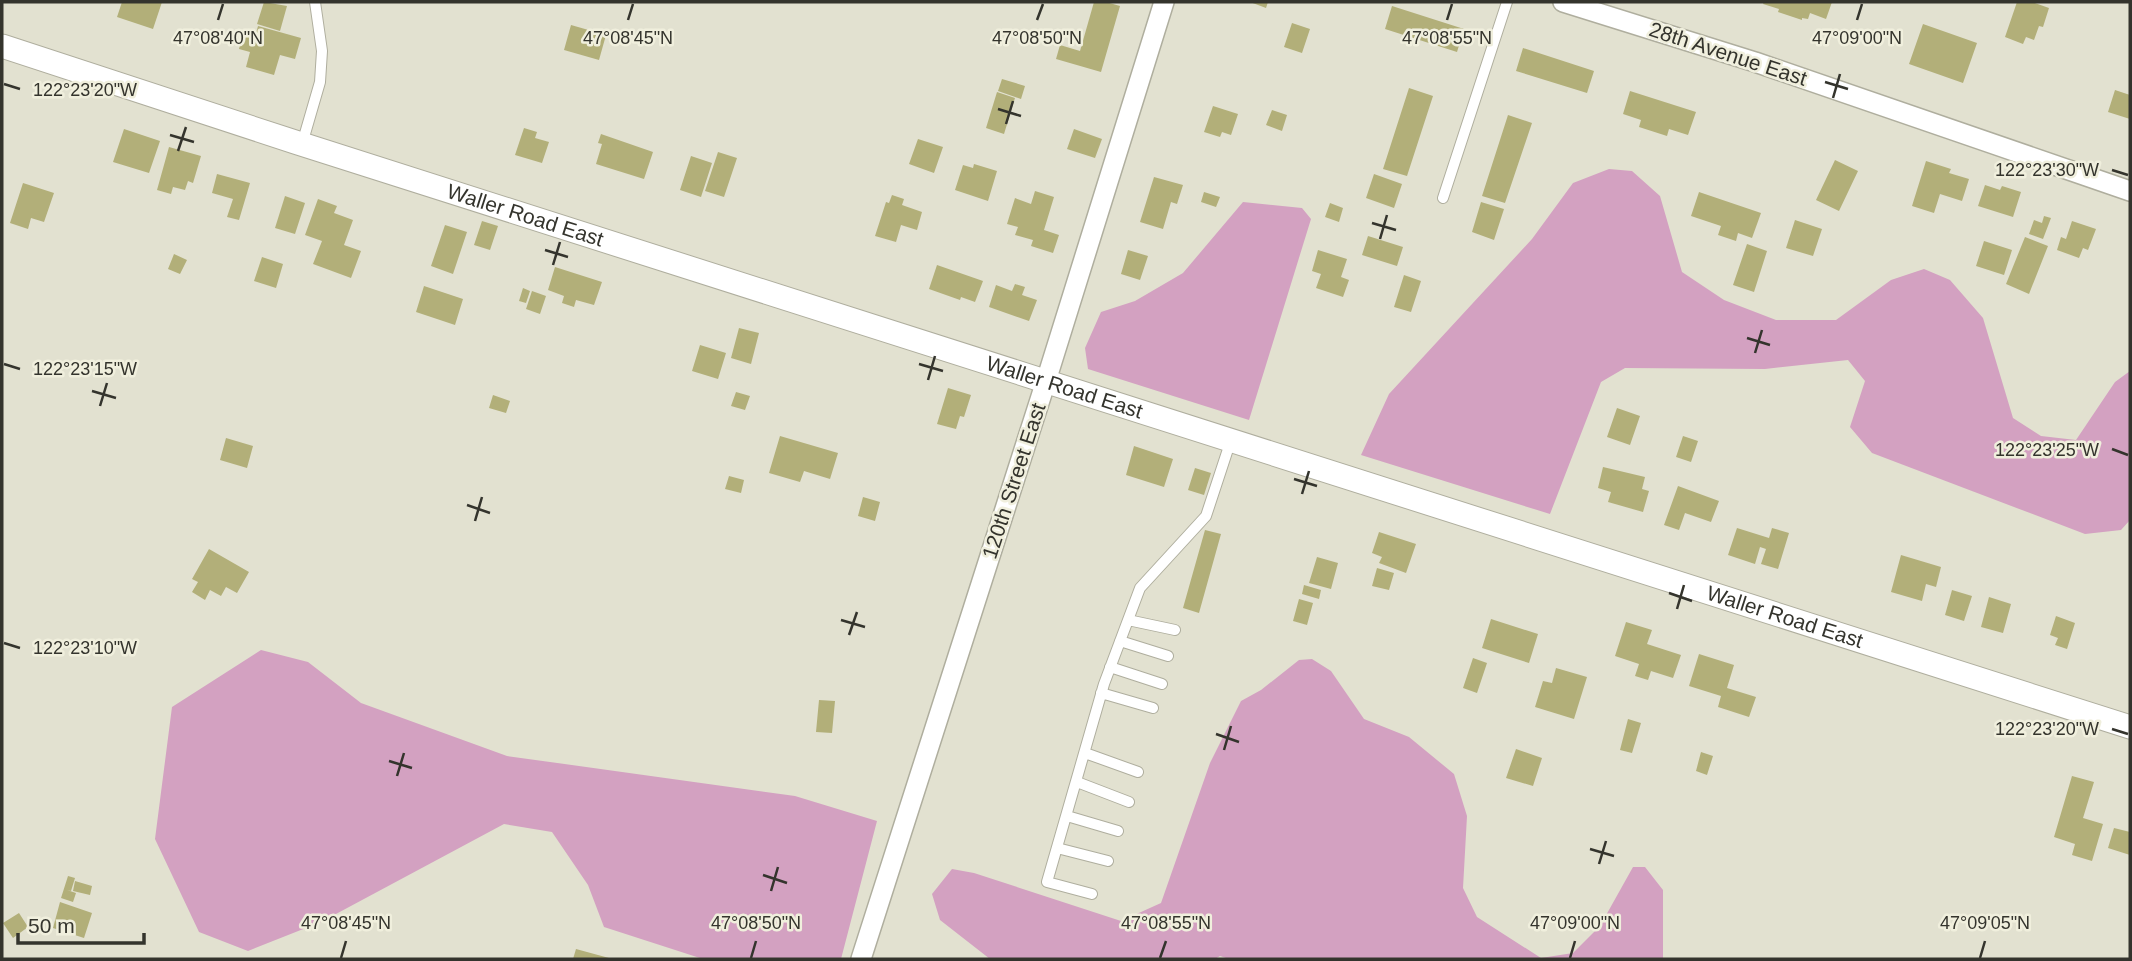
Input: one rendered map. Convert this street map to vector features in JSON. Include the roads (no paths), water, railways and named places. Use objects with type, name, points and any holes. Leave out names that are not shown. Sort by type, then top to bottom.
[{"type":"street","name":"120th Street East","points":[[861,959],[1164,2]]},
{"type":"street","name":"28th Avenue East","points":[[1563,2],[1755,62],[2130,191]]},
{"type":"street","name":"Waller Road East","points":[[2,46],[2130,727]]},
{"type":"lane","points":[[302,144],[320,82],[322,51],[314,2]]},
{"type":"lane","points":[[1443,198],[1507,2]]},
{"type":"lane","points":[[1092,894],[1047,881],[1101,693],[1140,588],[1206,516],[1231,440]]},
{"type":"lane","points":[[1128,620],[1175,630]]},
{"type":"lane","points":[[1120,641],[1168,656]]},
{"type":"lane","points":[[1110,667],[1161,684]]},
{"type":"lane","points":[[1101,693],[1153,708]]},
{"type":"lane","points":[[1085,753],[1138,772]]},
{"type":"lane","points":[[1077,782],[1129,802]]},
{"type":"lane","points":[[1067,816],[1118,831]]},
{"type":"lane","points":[[1057,848],[1108,861]]}]
